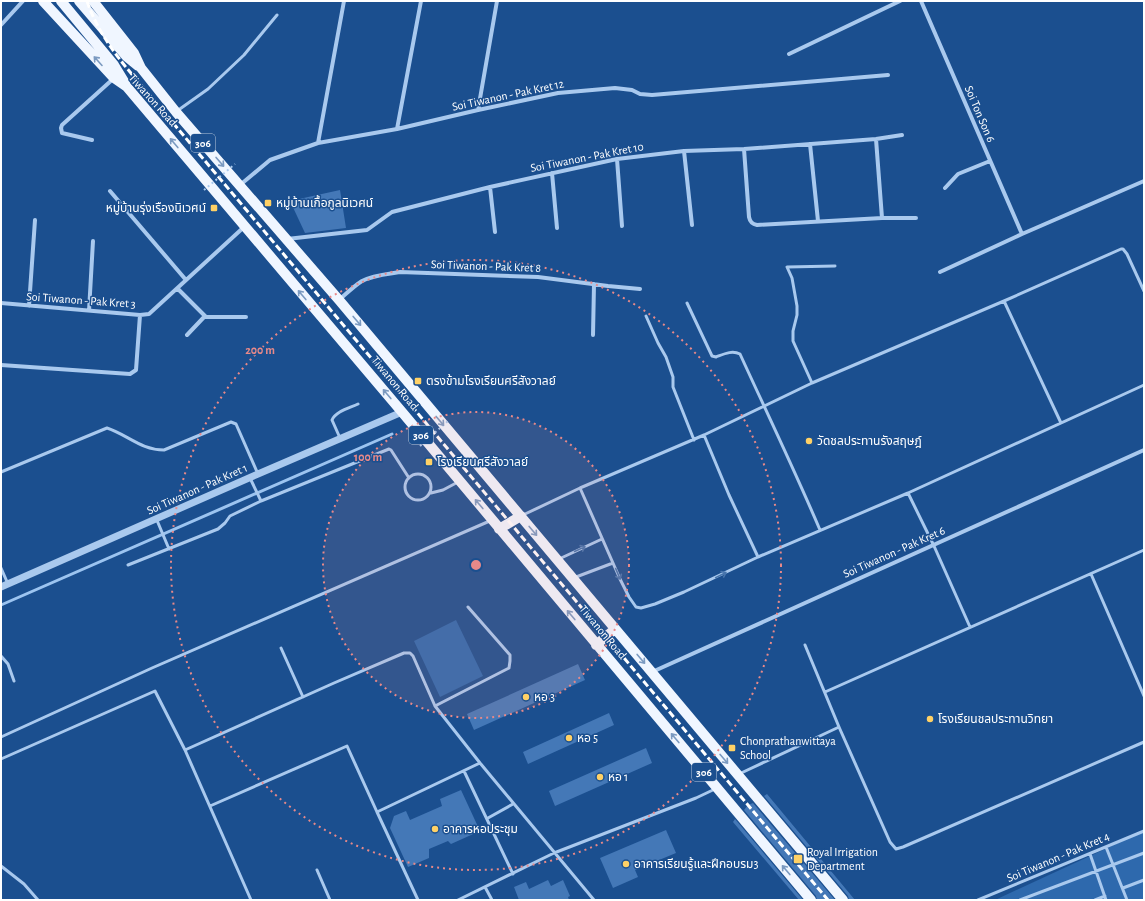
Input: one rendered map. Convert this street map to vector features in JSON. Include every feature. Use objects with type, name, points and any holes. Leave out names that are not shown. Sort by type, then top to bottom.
[{"type":"main road","name":"Tiwanon Road","points":[[43,1],[114,78],[127,87],[402,412],[811,900]]},
{"type":"main road","name":"306","points":[[61,1],[114,65],[127,87]]},
{"type":"main road","name":"306","points":[[79,1],[127,56],[141,68]]},
{"type":"main road","name":"Tiwanon Road","points":[[98,3],[134,53],[141,68],[176,112],[339,300],[843,900]]},
{"type":"main road","points":[[499,529],[521,516]]},
{"type":"main road","points":[[596,644],[616,629]]},
{"type":"street","points":[[1,25],[23,1]]},
{"type":"street","points":[[318,143],[344,1]]},
{"type":"street","points":[[397,129],[421,1]]},
{"type":"street","points":[[478,110],[497,1]]},
{"type":"street","points":[[789,54],[900,1]]},
{"type":"street","name":"Soi Ton Son 6","points":[[921,1],[1022,234]]},
{"type":"street","name":"Soi Tiwanon - Pak Kret 12","points":[[240,185],[270,160],[318,143],[397,129],[558,93],[615,88],[632,90],[640,94],[652,95],[888,75]]},
{"type":"street","points":[[92,140],[62,133],[62,125],[114,78]]},
{"type":"street","name":"Soi Tiwanon - Pak Kret 10","points":[[286,239],[367,230],[392,212],[490,187],[618,159],[684,151],[744,149],[876,139],[902,135]]},
{"type":"street","points":[[876,139],[882,218]]},
{"type":"street","points":[[810,144],[818,221]]},
{"type":"street","points":[[744,149],[749,217],[752,223],[757,225],[882,218],[916,218]]},
{"type":"street","points":[[684,151],[692,225]]},
{"type":"street","points":[[618,159],[622,226]]},
{"type":"street","points":[[945,188],[958,174],[990,161]]},
{"type":"street","points":[[552,173],[557,228]]},
{"type":"street","points":[[940,272],[1022,234],[1144,181]]},
{"type":"street","points":[[490,187],[495,232]]},
{"type":"street","points":[[110,191],[186,280]]},
{"type":"street","points":[[28,306],[35,220]]},
{"type":"street","name":"Soi Tiwanon - Pak Kret 3","points":[[1,304],[140,315],[149,314],[245,226]]},
{"type":"street","points":[[89,311],[93,241]]},
{"type":"street","name":"Soi Tiwanon - Pak Kret 8","points":[[339,300],[360,282],[366,279],[400,272],[538,277],[640,289]]},
{"type":"street","points":[[593,335],[594,284]]},
{"type":"street","points":[[178,289],[205,316],[246,317]]},
{"type":"street","points":[[1,365],[130,374],[136,370],[140,315]]},
{"type":"street","points":[[187,334],[205,316]]},
{"type":"street","name":"Soi Tiwanon - Pak Kret 1","points":[[4,586],[156,518],[402,412]]},
{"type":"street","name":"Soi Tiwanon - Pak Kret 6","points":[[652,672],[1144,450]]},
{"type":"lane","points":[[176,112],[208,90],[244,55],[277,15]]},
{"type":"lane","points":[[521,516],[580,488],[694,440],[812,383],[1121,249],[1123,249],[1127,254],[1144,291]]},
{"type":"lane","points":[[812,383],[793,341],[797,306],[792,278],[787,267],[835,266]]},
{"type":"lane","points":[[1004,301],[1061,423]]},
{"type":"lane","points":[[687,303],[712,356],[716,357],[732,352],[740,354],[796,474],[820,530]]},
{"type":"lane","points":[[646,316],[658,343],[666,356],[673,377],[673,387],[694,440]]},
{"type":"lane","points":[[580,488],[620,580],[634,605],[641,608],[690,590],[758,557],[908,493],[1144,385]]},
{"type":"lane","points":[[340,438],[332,420],[337,414],[358,404]]},
{"type":"lane","points":[[1,472],[107,428],[144,446],[164,450],[233,422],[236,424],[258,474]]},
{"type":"lane","points":[[704,435],[729,495],[758,557]]},
{"type":"lane","points":[[128,565],[218,529],[230,516],[261,501],[390,449],[409,478]]},
{"type":"lane","points":[[419,474],[423,474],[429,478],[432,488],[428,496],[419,500],[413,500],[409,497],[405,493],[404,488],[405,482],[409,478],[413,475],[419,474]]},
{"type":"lane","points":[[250,478],[261,501]]},
{"type":"lane","points":[[430,493],[443,490],[460,481]]},
{"type":"lane","points":[[908,493],[934,546],[970,627]]},
{"type":"lane","points":[[156,518],[169,549]]},
{"type":"lane","points":[[1,737],[152,668],[492,520]]},
{"type":"lane","points":[[557,560],[602,539]]},
{"type":"lane","points":[[825,692],[1144,550]]},
{"type":"lane","points":[[573,578],[613,563]]},
{"type":"lane","points":[[1,568],[4,586]]},
{"type":"lane","points":[[1091,574],[1144,696]]},
{"type":"lane","points":[[435,706],[509,668],[510,655],[468,607]]},
{"type":"lane","points":[[805,645],[839,727],[890,842],[896,849],[1144,742]]},
{"type":"lane","points":[[281,648],[303,697]]},
{"type":"lane","points":[[184,750],[404,653],[410,653],[413,656],[435,706],[513,804],[594,900]]},
{"type":"lane","points":[[1,656],[8,664],[14,681]]},
{"type":"lane","points":[[1,759],[155,691],[210,806],[251,900]]},
{"type":"lane","points":[[738,775],[839,727]]},
{"type":"lane","points":[[210,806],[347,746],[418,900]]},
{"type":"lane","points":[[377,812],[480,763]]},
{"type":"lane","points":[[464,770],[488,818],[513,874]]},
{"type":"lane","points":[[458,900],[554,853],[696,798],[717,788]]},
{"type":"lane","points":[[488,818],[513,804]]},
{"type":"lane","name":"Soi Tiwanon - Pak Kret 4","points":[[978,900],[1144,831]]},
{"type":"lane","points":[[1106,847],[1127,900]]},
{"type":"lane","points":[[1020,900],[1144,853]]},
{"type":"lane","points":[[1090,854],[1106,898],[1095,900]]},
{"type":"lane","points":[[1,866],[24,884],[38,900]]},
{"type":"lane","points":[[317,870],[330,900]]},
{"type":"lane","points":[[1123,888],[1144,880]]},
{"type":"lane","points":[[485,887],[492,900]]},
{"type":"path","points":[[204,190],[235,164]]},
{"type":"path","points":[[420,446],[449,420]]},
{"type":"shaded area","points":[[456,620],[483,676],[440,697],[414,641]]},
{"type":"shaded area","points":[[1144,831],[1144,900],[995,900]]},
{"type":"building","points":[[340,190],[346,228],[305,233],[290,201]]},
{"type":"building","name":"หอ 3","points":[[578,664],[585,680],[474,730],[467,714]]},
{"type":"building","name":"หอ 5","points":[[609,713],[614,725],[528,764],[523,752]]},
{"type":"building","name":"หอ 1","points":[[646,748],[652,763],[555,806],[549,791]]},
{"type":"building","name":"อาคารหอประชุม","points":[[461,790],[480,831],[451,844],[448,841],[429,849],[429,858],[408,867],[390,828],[394,816],[406,811],[410,820],[442,806],[440,799]]},
{"type":"building","points":[[767,794],[855,900],[849,900],[848,896],[764,796]]},
{"type":"building","points":[[753,803],[835,900],[817,900],[816,896],[744,810],[748,805]]},
{"type":"building","points":[[735,819],[803,900],[799,900],[733,822]]},
{"type":"building","name":"อาคารเรียนรู้และฝึกอบรม3","points":[[666,830],[676,853],[635,870],[638,877],[613,888],[600,858]]},
{"type":"building","points":[[548,880],[551,886],[563,880],[570,896],[568,897],[569,900],[519,900],[514,887],[526,882],[529,889]]},
{"type":"waterway","points":[[1,605],[392,434]]},
{"type":"railway","points":[[87,1],[103,35],[125,66],[828,900]]},
{"type":"place","name":"หมู่บ้านเกื้อกูลนิเวศน์","points":[[268,203]]},
{"type":"place","name":"หมู่บ้านรุ่งเรืองนิเวศน์","points":[[214,208]]},
{"type":"place","name":"ตรงข้ามโรงเรียนศรีสังวาลย์","points":[[418,381]]},
{"type":"place","name":"วัดชลประทานรังสฤษฎ์","points":[[809,441]]},
{"type":"place","name":"โรงเรียนศรีสังวาลย์","points":[[429,462]]},
{"type":"place","name":"หอ 3","points":[[526,697]]},
{"type":"place","name":"โรงเรียนชลประทานวิทยา","points":[[930,719]]},
{"type":"place","name":"หอ 5","points":[[569,738]]},
{"type":"place","name":"Chonprathanwittaya School","points":[[732,748]]},
{"type":"place","name":"หอ 1","points":[[600,777]]},
{"type":"place","name":"อาคารหอประชุม","points":[[435,829]]},
{"type":"place","name":"Royal Irrigation Department","points":[[798,859]]},
{"type":"place","name":"อาคารเรียนรู้และฝึกอบรม3","points":[[626,864]]}]
